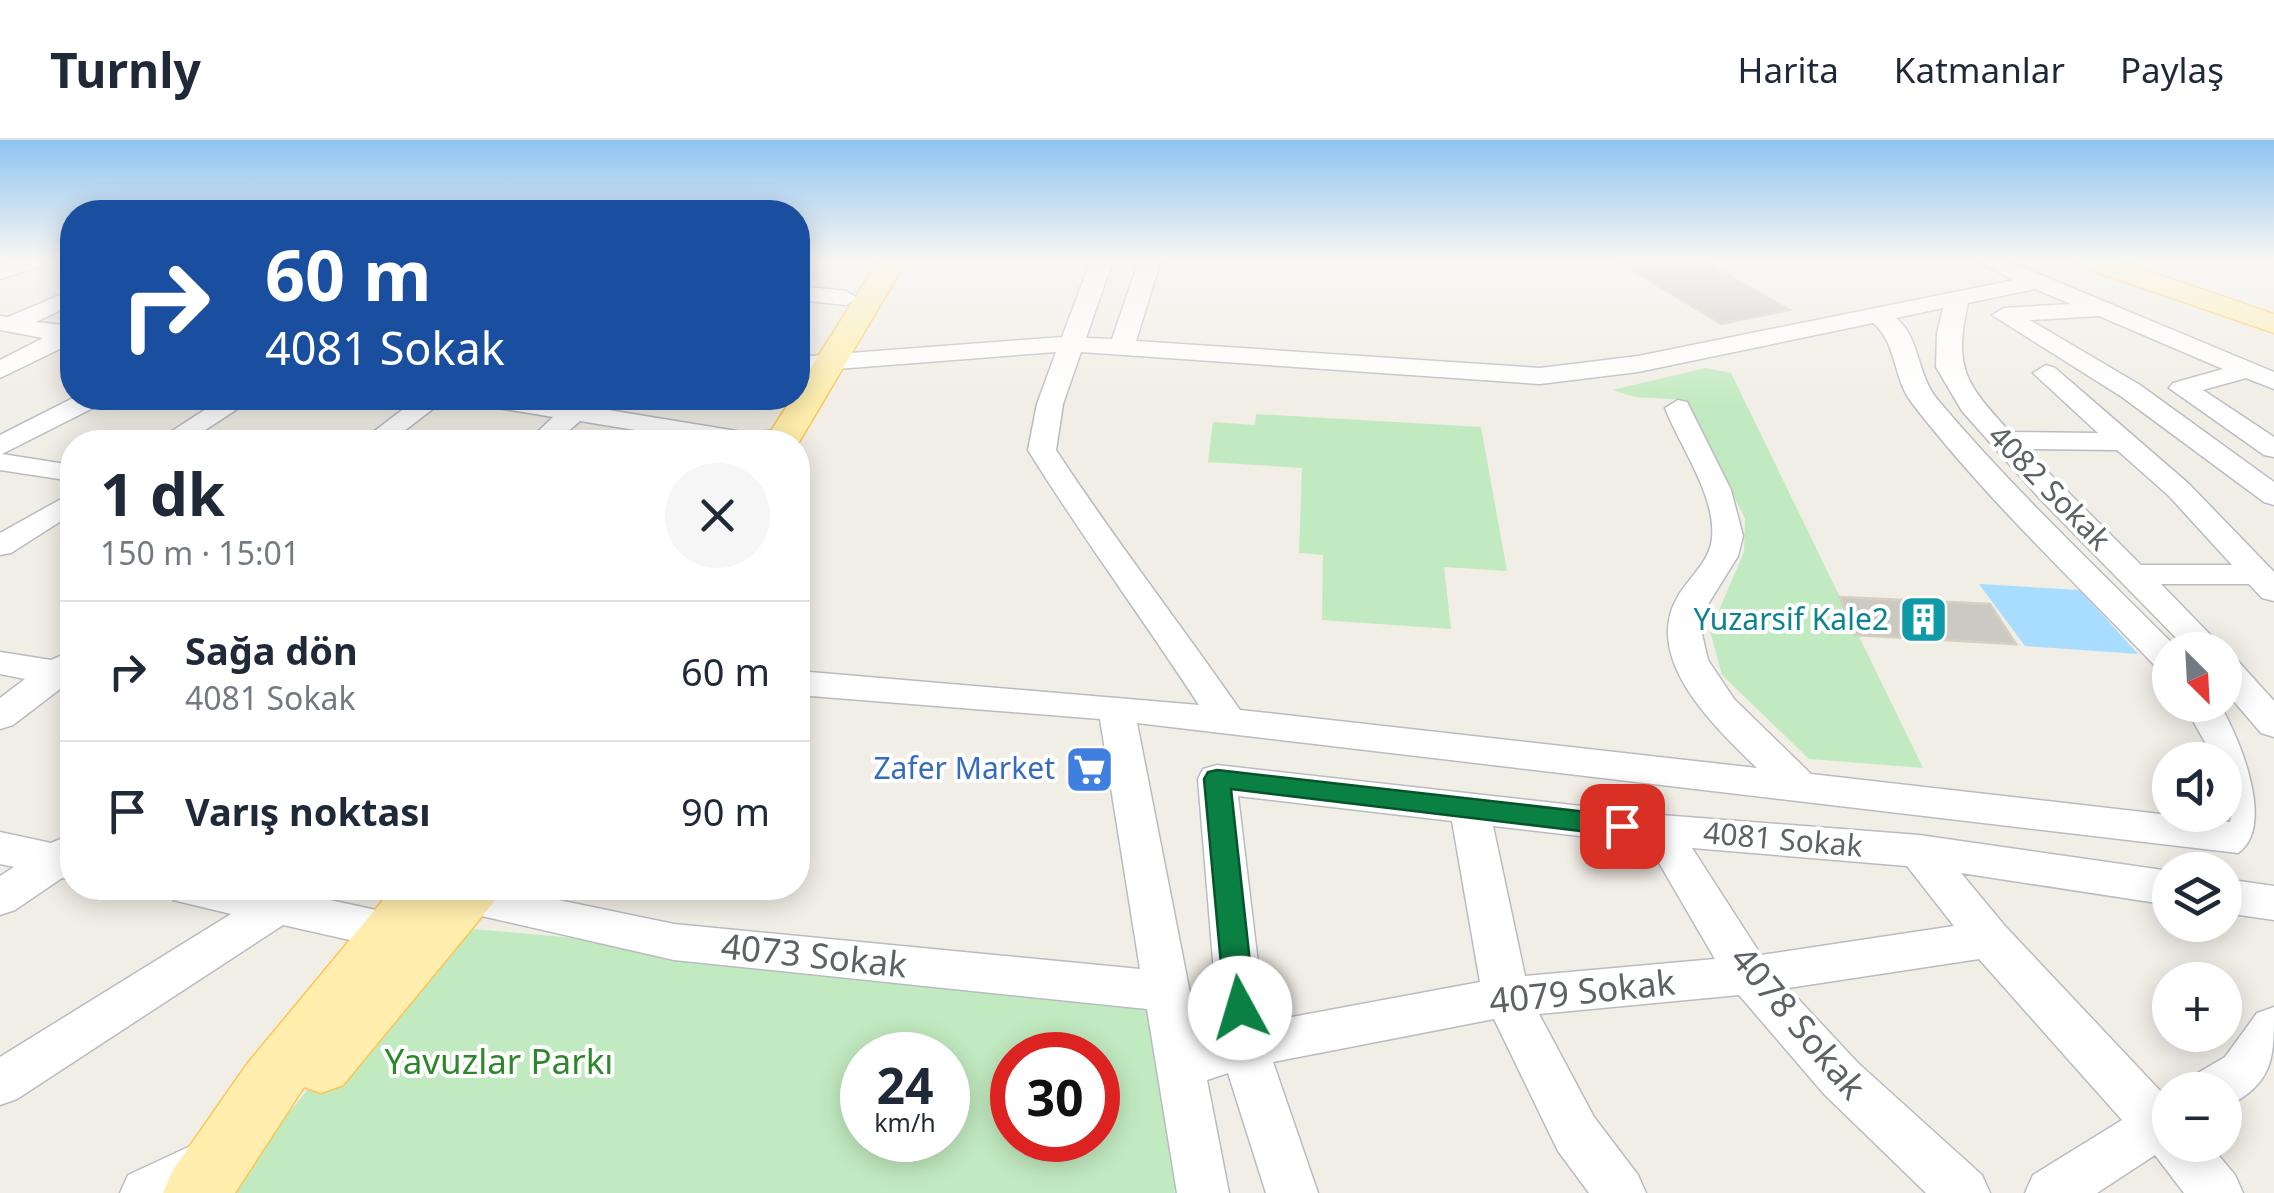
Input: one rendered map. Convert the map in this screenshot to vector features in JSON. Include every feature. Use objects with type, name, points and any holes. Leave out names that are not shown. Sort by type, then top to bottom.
[{"type":"main road","points":[[810,361],[840,309]]},
{"type":"main road","points":[[810,362],[854,309]]},
{"type":"main road","points":[[2231,309],[2274,324]]},
{"type":"main road","points":[[221,1158],[306,1083],[438,901]]},
{"type":"main road","points":[[221,1158],[269,1084],[438,901]]},
{"type":"street","points":[[6,324],[41,309]]},
{"type":"street","points":[[1083,309],[1050,404],[1042,450],[1103,546],[1158,615],[1230,722]]},
{"type":"street","points":[[1122,346],[1134,309]]},
{"type":"street","points":[[810,366],[1070,344],[1540,376],[1638,364],[1903,309]]},
{"type":"street","name":"4082 Sokak","points":[[1954,309],[1948,334],[1949,366],[1970,405],[2050,493],[2190,632]]},
{"type":"street","points":[[2084,309],[2004,315],[2131,391],[2274,496]]},
{"type":"street","points":[[2103,309],[2274,381]]},
{"type":"street","points":[[1877,314],[1898,330],[1908,372],[1920,397],[1978,464],[2152,642]]},
{"type":"street","points":[[6,324],[60,332]]},
{"type":"street","points":[[0,370],[60,340]]},
{"type":"street","points":[[2248,370],[2182,388],[2274,449]]},
{"type":"street","points":[[2046,372],[2179,490],[2265,583]]},
{"type":"street","points":[[1678,408],[1719,501],[1728,536],[1724,554],[1687,612],[1684,633],[1688,653],[1706,690],[1800,788]]},
{"type":"street","points":[[0,446],[69,410]]},
{"type":"street","points":[[188,430],[222,410]]},
{"type":"street","points":[[389,430],[417,410]]},
{"type":"street","points":[[554,430],[577,410]]},
{"type":"street","points":[[614,410],[712,430]]},
{"type":"street","points":[[2002,440],[2121,442]]},
{"type":"street","points":[[0,462],[60,472]]},
{"type":"street","points":[[0,546],[60,509]]},
{"type":"street","points":[[2135,575],[2265,583]]},
{"type":"street","points":[[0,663],[60,669]]},
{"type":"street","points":[[0,716],[60,675]]},
{"type":"street","points":[[810,685],[1116,708],[2238,838],[2251,827],[2256,800],[2212,722]]},
{"type":"street","points":[[2242,687],[2274,724]]},
{"type":"street","points":[[1116,708],[1203,1193]]},
{"type":"street","name":"4081 Sokak","points":[[1244,1047],[1217,779],[1660,830],[1919,851],[2152,885]]},
{"type":"street","points":[[1470,808],[1506,997],[1576,1134],[1620,1193]]},
{"type":"street","name":"4078 Sokak","points":[[1660,830],[1703,903],[1770,1002],[1852,1092],[1964,1193]]},
{"type":"street","points":[[0,848],[60,857]]},
{"type":"street","points":[[1919,851],[1989,939],[2152,1113]]},
{"type":"street","points":[[0,898],[60,863]]},
{"type":"street","points":[[2242,898],[2274,903]]},
{"type":"street","name":"4073 Sokak","points":[[249,900],[279,906],[438,901],[674,942],[1166,991]]},
{"type":"street","points":[[0,1083],[279,906]]},
{"type":"street","name":"4079 Sokak","points":[[1179,1067],[1244,1047],[1506,997],[1752,975],[1989,939]]},
{"type":"street","points":[[2242,1072],[2274,1028]]},
{"type":"street","points":[[1244,1047],[1292,1193]]},
{"type":"street","points":[[2050,1193],[2152,1140]]},
{"type":"street","points":[[146,1193],[221,1158]]},
{"type":"street","points":[[2193,1162],[2217,1193]]},
{"type":"green space","points":[[1706,368],[1731,373],[1923,768],[1809,759],[1722,675],[1710,631],[1744,552],[1745,519],[1687,400],[1635,397],[1612,390]]},
{"type":"green space","points":[[1256,414],[1481,427],[1507,571],[1444,567],[1451,629],[1322,620],[1323,555],[1299,553],[1302,468],[1208,462],[1213,422],[1255,425]]},
{"type":"green space","name":"Yavuzlar Parkı","points":[[440,926],[1166,991],[1206,1193],[224,1193]]},
{"type":"water","points":[[1979,584],[2080,590],[2138,654],[2025,646]]},
{"type":"building","points":[[1697,309],[1790,310],[1721,324]]},
{"type":"building","name":"Yuzarsif Kale2","points":[[1840,597],[1990,604],[2016,644],[1854,635]]},
{"type":"place","name":"Yuzarsif Kale2","points":[[1924,620]]},
{"type":"place","name":"Zafer Market","points":[[1090,769]]},
{"type":"route","points":[[1240,1008],[1217,779],[1622,826]]}]
